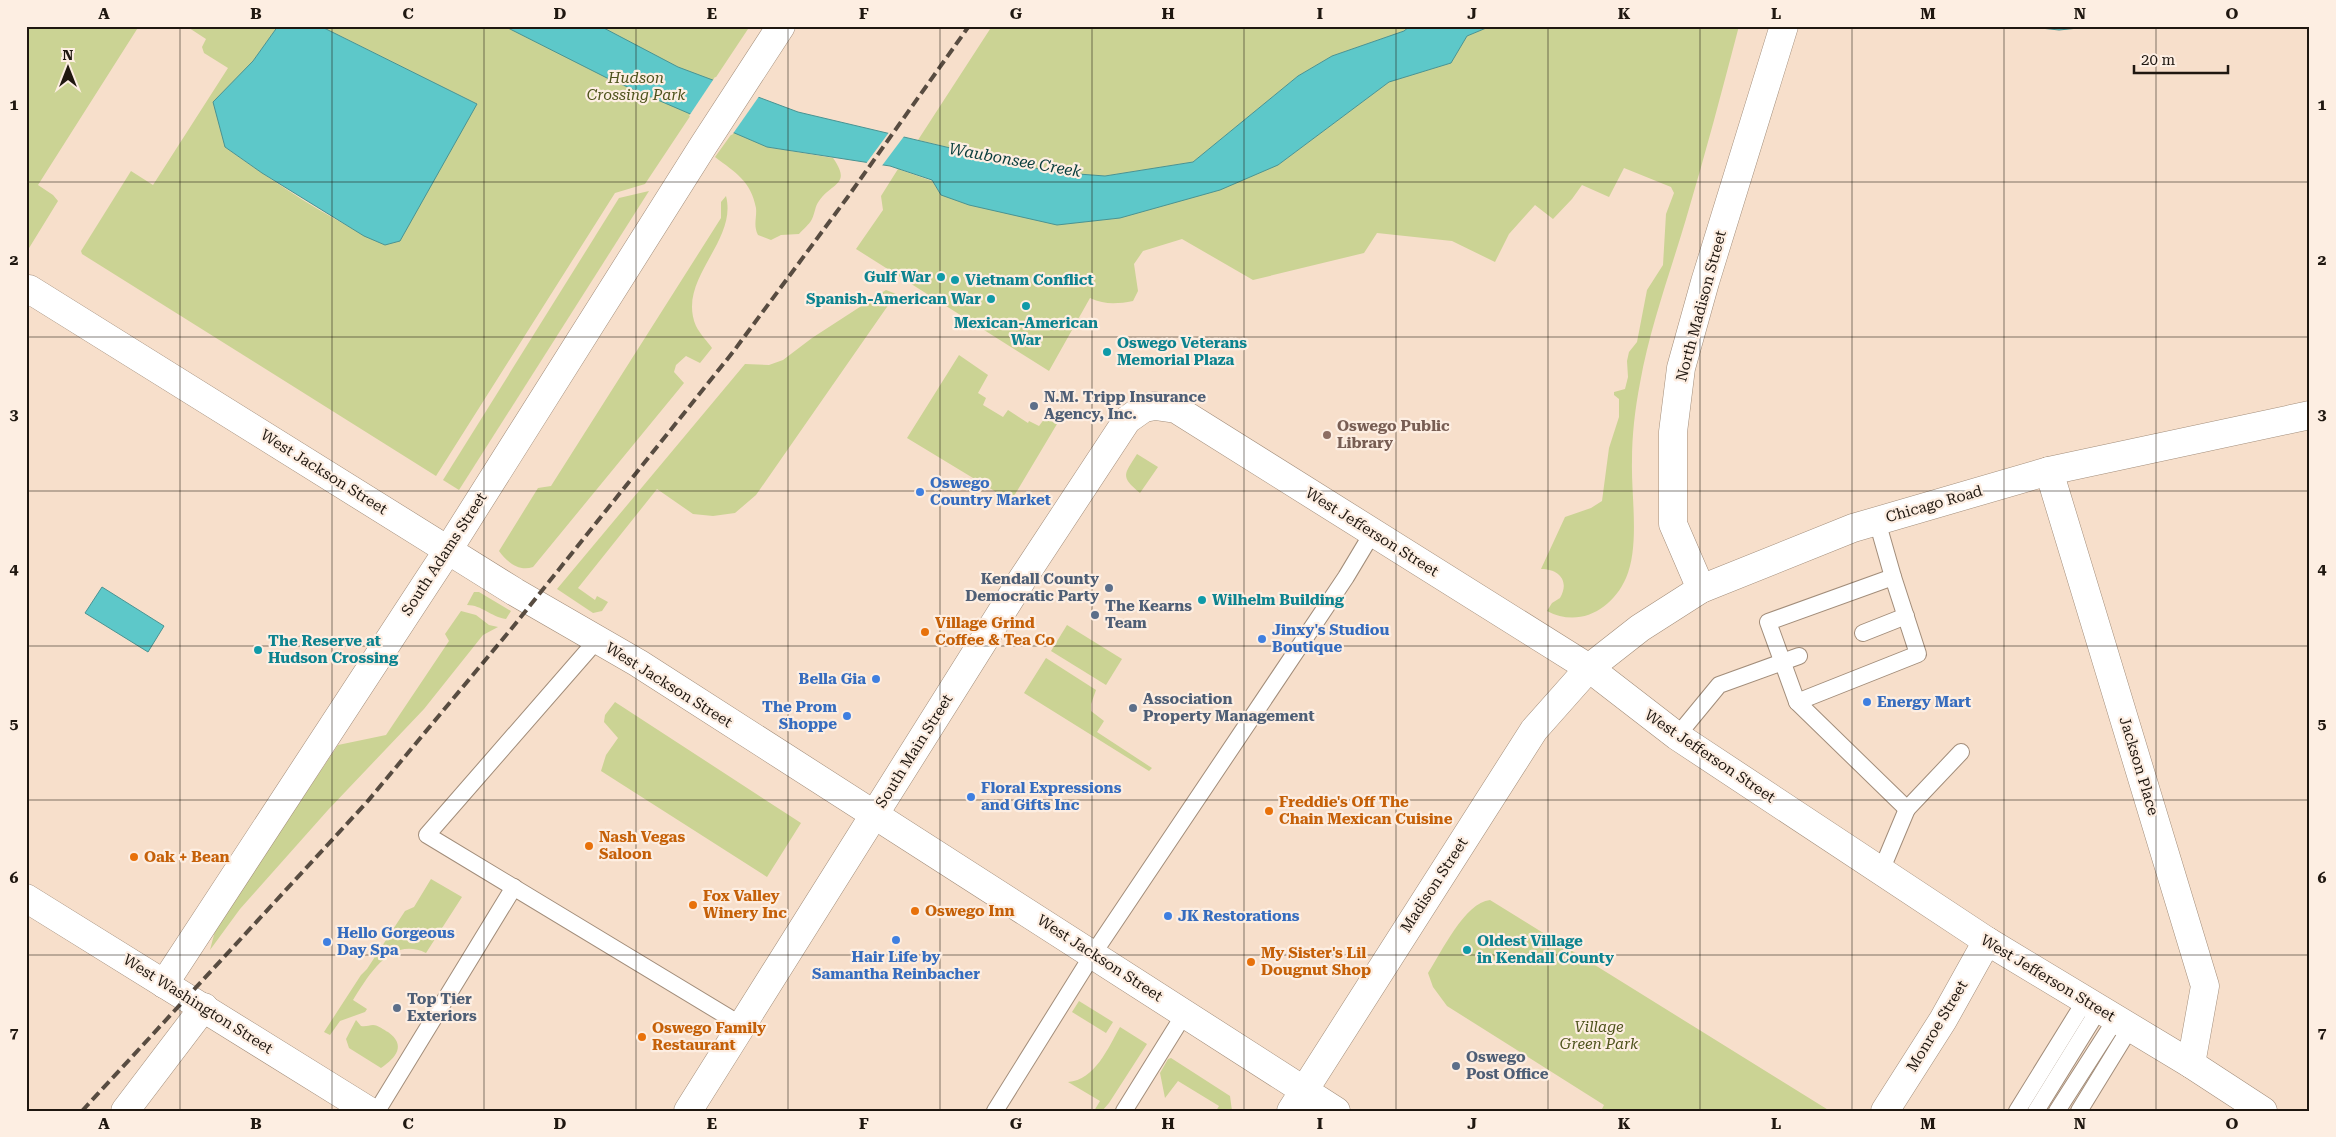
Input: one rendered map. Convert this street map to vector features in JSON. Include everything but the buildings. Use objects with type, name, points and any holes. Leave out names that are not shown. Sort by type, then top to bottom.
[{"type":"street","name":"South Adams Street","points":[[164,984],[448,550],[781,26]]},
{"type":"street","name":"North Madison Street","points":[[1701,589],[1673,524],[1673,432],[1681,368],[1704,282],[1784,26]]},
{"type":"street","name":"West Jackson Street","points":[[28,291],[515,592],[646,669],[1185,1013],[1298,1100],[1336,1111]]},
{"type":"street","name":"West Jefferson Street","points":[[1155,406],[1176,409],[1589,668],[1677,736],[1987,941],[2191,1064],[2263,1111]]},
{"type":"street","name":"South Main Street","points":[[688,1111],[1023,578],[1127,420],[1144,408],[1155,406]]},
{"type":"street","name":"Chicago Road","points":[[1589,668],[1640,628],[1701,589],[1853,528],[2048,471],[2310,415]]},
{"type":"street","name":"Jackson Place","points":[[2048,471],[2205,986],[2191,1064]]},
{"type":"street","name":"Madison Street","points":[[1298,1100],[1534,730],[1589,668]]},
{"type":"street","name":"West Washington Street","points":[[26,898],[369,1111]]},
{"type":"street","name":"Monroe Street","points":[[1885,1111],[1943,1020],[1987,941]]},
{"type":"street","points":[[126,1111],[204,1007]]},
{"type":"lane","points":[[1796,702],[1918,654],[1877,521]]},
{"type":"lane","points":[[995,1111],[1093,954],[1336,592],[1373,532]]},
{"type":"lane","points":[[1893,577],[1768,622],[1796,702],[1907,809]]},
{"type":"lane","points":[[1863,633],[1906,616]]},
{"type":"lane","points":[[597,640],[427,835],[742,1026]]},
{"type":"lane","points":[[1677,736],[1719,685],[1799,656]]},
{"type":"lane","points":[[1881,871],[1907,809],[1961,752]]},
{"type":"lane","points":[[377,1111],[514,887]]},
{"type":"lane","points":[[1124,1111],[1185,1013]]},
{"type":"lane","points":[[2017,1111],[2107,1014]]},
{"type":"lane","points":[[2036,1111],[2107,1014]]},
{"type":"lane","points":[[2057,1111],[2107,1014]]},
{"type":"lane","points":[[2079,1111],[2107,1014]]},
{"type":"green space","points":[[26,26],[139,26],[38,185],[53,195],[58,201],[26,253]]},
{"type":"green space","name":"Hudson Crossing Park","points":[[186,26],[278,26],[253,61],[225,147],[303,200],[343,224],[385,245],[477,104],[320,26],[750,26],[645,184],[615,193],[436,476],[82,254],[81,251],[131,171],[153,185],[228,68],[204,53],[202,47],[206,39]]},
{"type":"green space","points":[[992,26],[1410,26],[1404,31],[1332,56],[1298,76],[1193,162],[1105,176],[1052,172],[918,140]]},
{"type":"green space","points":[[1491,26],[1739,26],[1700,171],[1644,362],[1633,432],[1634,536],[1630,565],[1620,589],[1603,607],[1593,613],[1571,618],[1547,611],[1552,603],[1560,598],[1564,586],[1558,574],[1541,569],[1565,517],[1591,508],[1602,501],[1609,448],[1619,417],[1619,399],[1614,395],[1614,392],[1625,389],[1628,377],[1627,361],[1629,352],[1637,342],[1647,290],[1663,265],[1666,214],[1674,193],[1671,187],[1624,168],[1609,197],[1582,185],[1553,219],[1535,205],[1509,234],[1495,262],[1452,241],[1377,233],[1364,253],[1253,280],[1182,239],[1143,251],[1134,264],[1138,291],[1133,301],[1111,303],[1090,298],[1049,371],[856,249],[883,210],[881,196],[898,169],[932,181],[941,195],[1278,165],[1389,82],[1450,63],[1467,36]]},
{"type":"green space","points":[[733,132],[767,147],[833,158],[841,173],[840,178],[819,201],[811,221],[799,234],[781,235],[771,240],[758,235],[755,225],[756,208],[750,191],[741,178],[715,157]]},
{"type":"green space","points":[[649,191],[459,490],[443,480],[619,198]]},
{"type":"green space","points":[[726,196],[727,213],[724,229],[700,276],[694,292],[692,309],[696,326],[712,348],[700,363],[686,356],[676,365],[674,372],[684,383],[533,567],[523,568],[514,565],[499,551],[538,488],[551,486],[721,218],[721,202]]},
{"type":"green space","points":[[886,290],[896,294],[756,495],[735,513],[713,516],[693,514],[657,489],[578,588],[595,600],[597,596],[608,602],[602,611],[593,613],[557,589],[745,364],[769,365],[783,360],[812,338]]},
{"type":"green space","points":[[959,355],[988,375],[978,393],[986,398],[983,405],[1003,417],[1008,410],[1028,423],[1029,421],[1039,426],[1045,418],[1057,424],[1011,501],[907,438]]},
{"type":"green space","points":[[1137,454],[1158,467],[1140,493],[1129,483],[1126,475]]},
{"type":"green space","points":[[474,592],[479,592],[511,611],[506,619],[467,605]]},
{"type":"green space","points":[[461,611],[476,615],[489,625],[498,627],[483,635],[424,709],[328,810],[240,909],[210,950],[216,927],[338,745],[386,735],[449,641],[445,634]]},
{"type":"green space","points":[[1067,625],[1122,659],[1106,685],[1051,651]]},
{"type":"green space","points":[[1046,658],[1096,690],[1091,704],[1091,711],[1104,721],[1097,732],[1152,768],[1149,771],[1024,693]]},
{"type":"green space","points":[[615,702],[801,823],[767,877],[601,771],[606,755],[618,738],[604,722],[605,715]]},
{"type":"green space","points":[[431,879],[462,897],[426,953],[413,949],[402,950],[382,961],[366,980],[353,1000],[367,1009],[365,1012],[340,1021],[330,1035],[324,1032],[405,911],[414,907]]},
{"type":"green space","name":"Village Green Park","points":[[1490,900],[1830,1111],[1601,1111],[1604,1105],[1447,1006],[1433,987],[1428,973],[1454,930],[1472,909]]},
{"type":"green space","points":[[1079,1001],[1113,1022],[1106,1033],[1072,1012]]},
{"type":"green space","points":[[356,1020],[361,1026],[373,1025],[379,1027],[394,1037],[397,1042],[398,1046],[395,1055],[381,1068],[349,1048],[346,1039]]},
{"type":"green space","points":[[1120,1027],[1147,1044],[1109,1103],[1102,1111],[1094,1111],[1100,1101],[1068,1082],[1086,1076],[1100,1062]]},
{"type":"green space","points":[[1171,1058],[1230,1096],[1232,1111],[1216,1111],[1219,1106],[1178,1081],[1165,1098],[1160,1073],[1168,1059]]},
{"type":"water","points":[[278,26],[320,26],[477,104],[400,241],[385,245],[364,236],[262,173],[225,147],[213,102],[253,61]]},
{"type":"water","points":[[504,26],[600,26],[678,67],[798,112],[1052,172],[1105,176],[1193,162],[1298,76],[1332,56],[1404,31],[1410,26],[1491,26],[1467,36],[1451,63],[1389,82],[1278,165],[1220,190],[1120,218],[1057,225],[969,205],[941,195],[932,180],[890,166],[767,147],[609,79]]},
{"type":"water","points":[[2022,26],[2098,26],[2059,30]]},
{"type":"water","points":[[102,587],[164,626],[148,652],[85,613]]},
{"type":"pier","points":[[715,77],[760,95],[732,135],[689,116]]},
{"type":"pier","points":[[890,131],[905,135],[881,167],[865,165]]},
{"type":"railway","points":[[82,1111],[367,802],[512,628],[733,352],[847,198],[969,26]]},
{"type":"place","name":"Gulf War","points":[[941,277]]},
{"type":"place","name":"Vietnam Conflict","points":[[955,280]]},
{"type":"place","name":"Spanish-American War","points":[[991,299]]},
{"type":"place","name":"Mexican-American War","points":[[1026,306]]},
{"type":"place","name":"Oswego Veterans Memorial Plaza","points":[[1107,352]]},
{"type":"place","name":"N.M. Tripp Insurance Agency, Inc.","points":[[1034,406]]},
{"type":"place","name":"Oswego Public Library","points":[[1327,435]]},
{"type":"place","name":"Oswego Country Market","points":[[920,492]]},
{"type":"place","name":"Kendall County Democratic Party","points":[[1109,588]]},
{"type":"place","name":"Wilhelm Building","points":[[1202,600]]},
{"type":"place","name":"The Kearns Team","points":[[1095,615]]},
{"type":"place","name":"Village Grind Coffee & Tea Co","points":[[925,632]]},
{"type":"place","name":"Jinxy's Studiou Boutique","points":[[1262,639]]},
{"type":"place","name":"The Reserve at Hudson Crossing","points":[[258,650]]},
{"type":"place","name":"Bella Gia","points":[[876,679]]},
{"type":"place","name":"Energy Mart","points":[[1867,702]]},
{"type":"place","name":"Association Property Management","points":[[1133,708]]},
{"type":"place","name":"The Prom Shoppe","points":[[847,716]]},
{"type":"place","name":"Floral Expressions and Gifts Inc","points":[[971,797]]},
{"type":"place","name":"Freddie's Off The Chain Mexican Cuisine","points":[[1269,811]]},
{"type":"place","name":"Nash Vegas Saloon","points":[[589,846]]},
{"type":"place","name":"Oak + Bean","points":[[134,857]]},
{"type":"place","name":"Fox Valley Winery Inc","points":[[693,905]]},
{"type":"place","name":"Oswego Inn","points":[[915,911]]},
{"type":"place","name":"JK Restorations","points":[[1168,916]]},
{"type":"place","name":"Hair Life by Samantha Reinbacher","points":[[896,940]]},
{"type":"place","name":"Hello Gorgeous Day Spa","points":[[327,942]]},
{"type":"place","name":"Oldest Village in Kendall County","points":[[1467,950]]},
{"type":"place","name":"My Sister's Lil Dougnut Shop","points":[[1251,962]]},
{"type":"place","name":"Top Tier Exteriors","points":[[397,1008]]},
{"type":"place","name":"Oswego Family Restaurant","points":[[642,1037]]},
{"type":"place","name":"Oswego Post Office","points":[[1456,1066]]},
{"type":"water label","name":"Waubonsee Creek","points":[[1015,160]]}]
